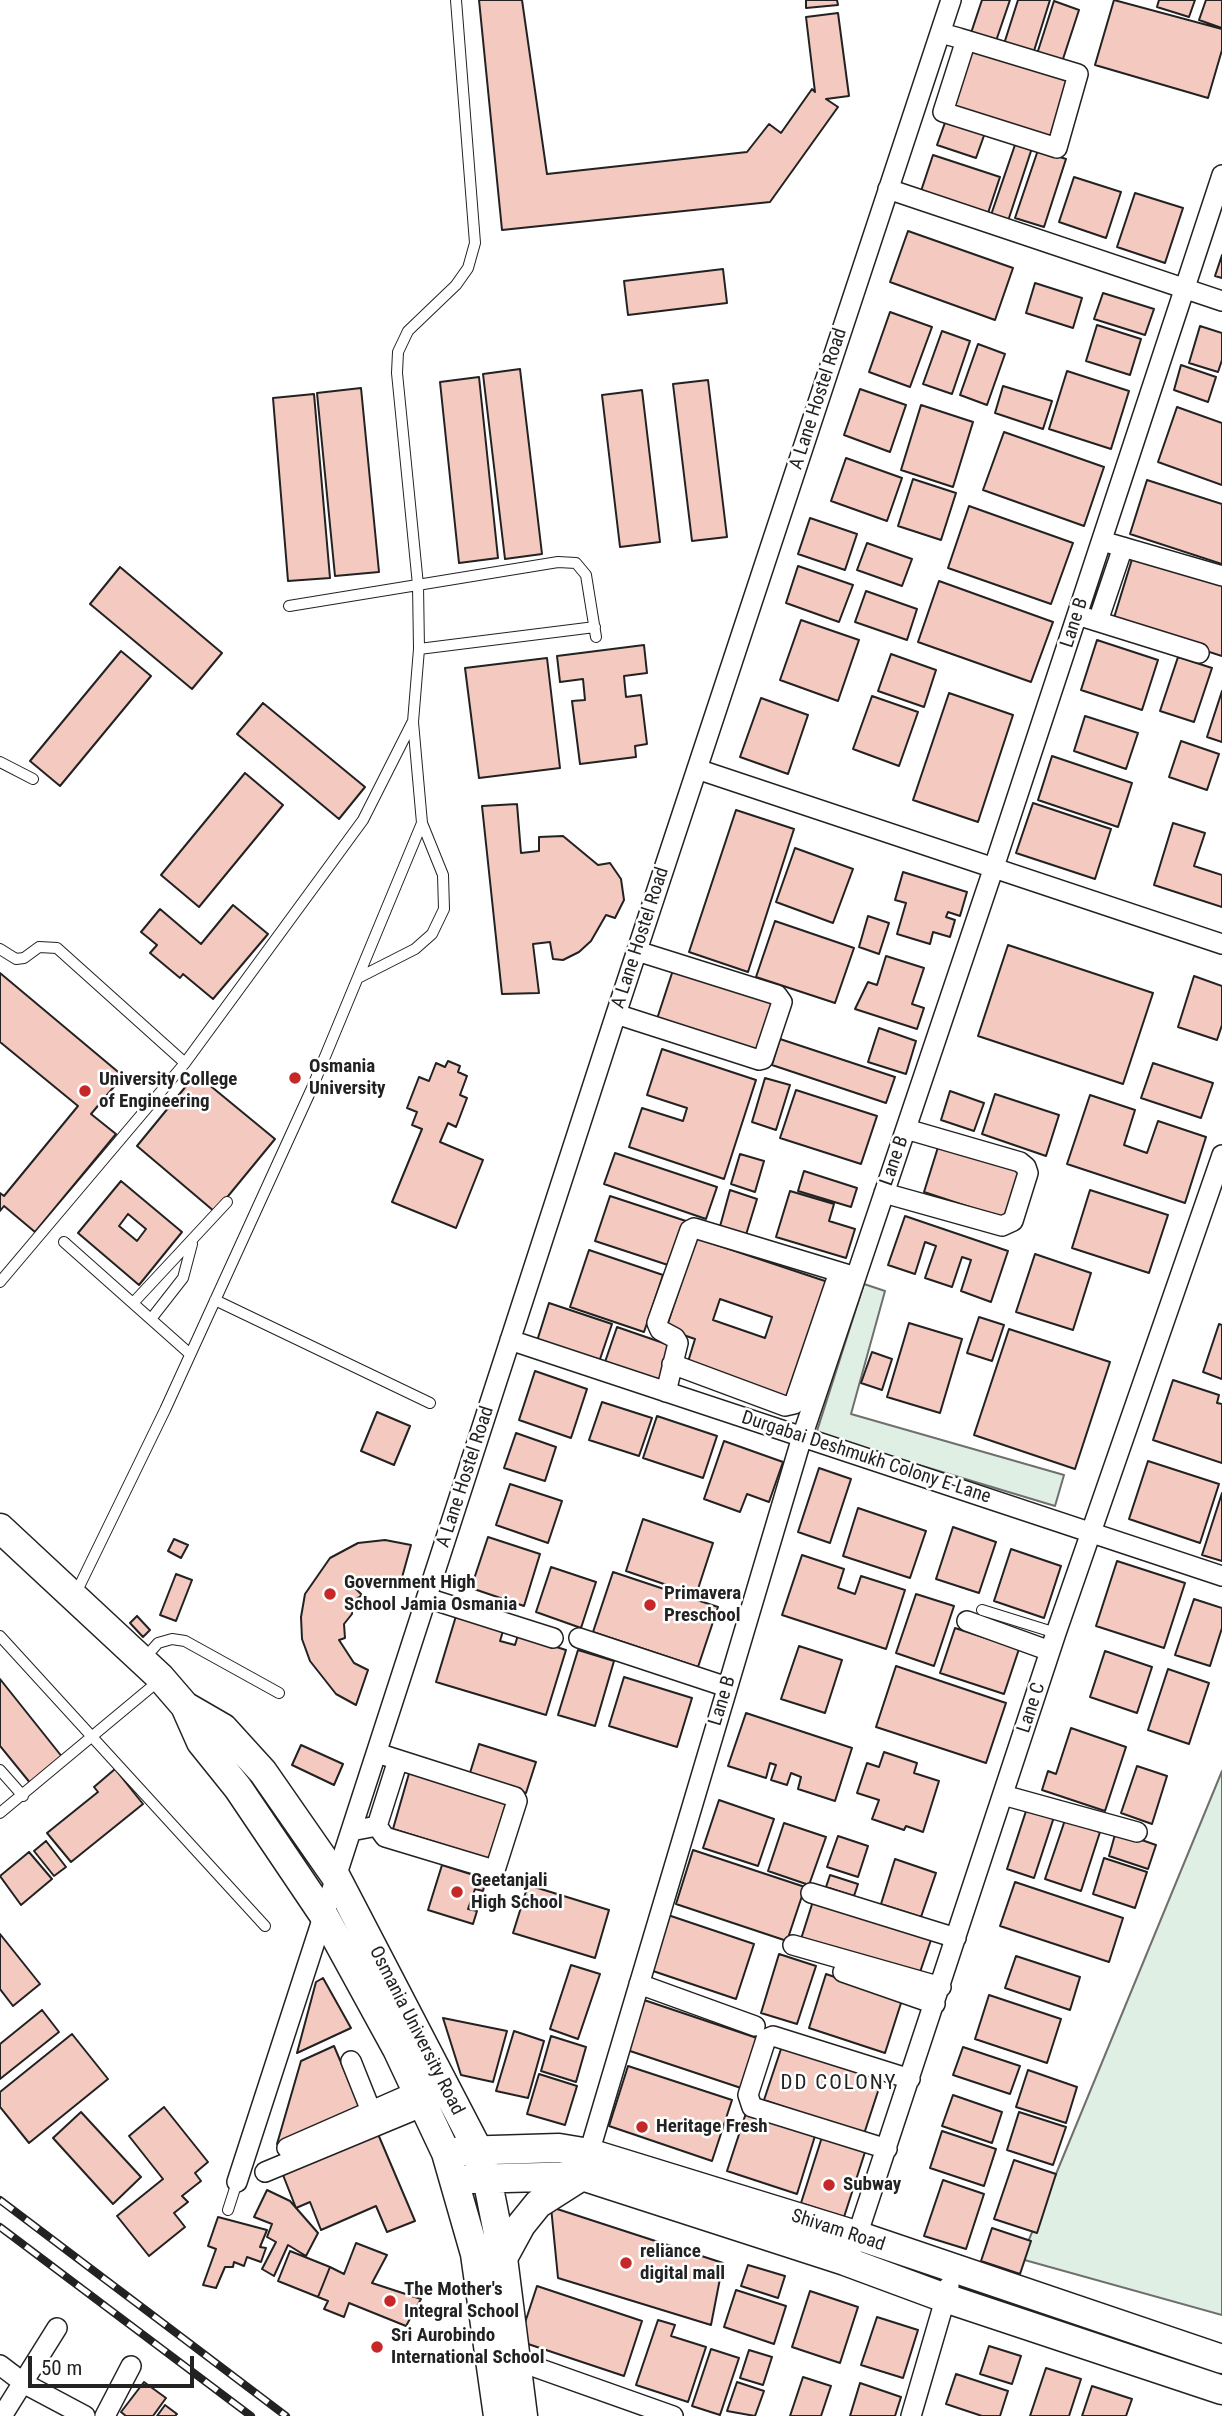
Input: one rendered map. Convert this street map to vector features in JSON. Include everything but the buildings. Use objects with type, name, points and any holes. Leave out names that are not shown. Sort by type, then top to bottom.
[{"type":"main road","name":"Osmania University Road","points":[[0,1528],[152,1670],[185,1706],[223,1728],[263,1772],[337,1877],[477,2148],[487,2178],[503,2258],[511,2377],[498,2416]]},
{"type":"main road","name":"Osmania University Road","points":[[185,1706],[201,1742],[238,1788],[323,1914],[421,2098],[446,2153],[455,2181],[523,2416]]},
{"type":"main road","name":"Shivam Road","points":[[446,2153],[477,2148],[559,2148],[586,2164],[944,2298],[1222,2390]]},
{"type":"main road","name":"Shivam Road","points":[[455,2181],[586,2164],[859,2236],[954,2271],[1222,2360]]},
{"type":"main road","points":[[503,2258],[521,2225],[538,2204],[586,2164]]},
{"type":"street","name":"A Lane Hostel Road","points":[[237,2182],[616,1014],[951,0]]},
{"type":"street","points":[[941,33],[966,40],[1078,74],[1057,148],[943,112],[966,40]]},
{"type":"street","name":"Lane B","points":[[586,2164],[848,1274],[884,1194],[1222,175]]},
{"type":"street","points":[[888,189],[1222,301]]},
{"type":"street","points":[[1102,541],[1222,576]]},
{"type":"street","points":[[1098,621],[1123,547]]},
{"type":"street","points":[[1077,615],[1199,653]]},
{"type":"street","points":[[697,768],[1222,944]]},
{"type":"street","points":[[616,1014],[759,1060],[763,1059],[782,1002],[777,995],[637,951]]},
{"type":"street","points":[[884,1194],[1002,1226],[1013,1221],[1028,1173],[1026,1167],[1020,1162],[906,1129]]},
{"type":"street","name":"Lane C","points":[[845,2261],[859,2236],[1053,1642],[1222,1155]]},
{"type":"street","points":[[666,1392],[677,1339],[660,1331],[657,1322],[690,1230],[694,1228],[848,1274],[794,1404],[785,1406],[672,1364]]},
{"type":"street","name":"Durgabai Deshmukh Colony E-Lane","points":[[510,1340],[1222,1576]]},
{"type":"street","points":[[427,1598],[553,1638]]},
{"type":"street","points":[[974,1616],[1053,1642]]},
{"type":"street","points":[[579,1638],[727,1687]]},
{"type":"street","points":[[377,1753],[514,1797],[517,1801],[496,1867],[491,1869],[385,1838],[377,1826]]},
{"type":"street","points":[[377,1826],[398,1760]]},
{"type":"street","points":[[1003,1795],[1138,1832]]},
{"type":"street","points":[[351,1831],[377,1826]]},
{"type":"street","points":[[811,1893],[956,1938]]},
{"type":"street","points":[[793,1945],[938,1995]]},
{"type":"street","points":[[831,1968],[938,1995]]},
{"type":"street","points":[[639,1984],[755,2026]]},
{"type":"street","points":[[887,2149],[751,2107],[748,2095],[766,2039],[773,2036],[910,2079]]},
{"type":"street","points":[[351,2061],[371,2111]]},
{"type":"street","points":[[287,2148],[371,2111],[421,2098]]},
{"type":"street","points":[[265,2172],[421,2098]]},
{"type":"street","points":[[911,2416],[954,2271]]},
{"type":"street","points":[[2,2416],[25,2384],[57,2328]]},
{"type":"street","points":[[0,2365],[25,2384],[85,2416]]},
{"type":"street","points":[[105,2416],[131,2366]]},
{"type":"street","points":[[511,2377],[673,2416]]},
{"type":"lane","points":[[358,978],[415,949],[432,934],[444,909],[443,876],[422,823],[413,722],[419,649],[418,585],[397,373],[398,352],[408,331],[456,285],[468,268],[475,243],[456,0]]},
{"type":"lane","points":[[289,606],[558,562],[576,563],[586,575],[595,632],[419,649]]},
{"type":"lane","points":[[0,1282],[185,1063],[363,820],[413,722]]},
{"type":"lane","points":[[0,762],[33,779]]},
{"type":"lane","points":[[73,1599],[313,1088],[422,823]]},
{"type":"lane","points":[[0,949],[16,959],[39,947],[57,948],[185,1063]]},
{"type":"lane","points":[[133,1303],[192,1243],[227,1202]]},
{"type":"lane","points":[[64,1242],[190,1354]]},
{"type":"lane","points":[[151,1319],[183,1278],[192,1243]]},
{"type":"lane","points":[[215,1300],[430,1403]]},
{"type":"lane","points":[[0,1636],[265,1926]]},
{"type":"lane","points":[[0,1813],[93,1737],[152,1670],[158,1643],[172,1639],[185,1641],[279,1693]]},
{"type":"lane","points":[[0,1770],[23,1796]]},
{"type":"lane","points":[[228,2210],[237,2182]]},
{"type":"green space","points":[[864,1284],[885,1291],[851,1414],[1064,1475],[1055,1506],[816,1434]]},
{"type":"green space","points":[[1222,1771],[1222,2315],[1021,2259]]},
{"type":"railway","points":[[0,2200],[286,2416]]},
{"type":"railway","points":[[0,2227],[251,2416]]},
{"type":"place","name":"Osmania University","points":[[295,1078]]},
{"type":"place","name":"University College of Engineering","points":[[85,1091]]},
{"type":"place","name":"Government High School Jamia Osmania","points":[[330,1594]]},
{"type":"place","name":"Primavera Preschool","points":[[650,1605]]},
{"type":"place","name":"Geetanjali High School","points":[[457,1892]]},
{"type":"place","name":"Heritage Fresh","points":[[642,2127]]},
{"type":"place","name":"Subway","points":[[829,2185]]},
{"type":"place","name":"reliance digital mall","points":[[626,2263]]},
{"type":"place","name":"The Mother's Integral School","points":[[390,2301]]},
{"type":"place","name":"Sri Aurobindo International School","points":[[377,2347]]},
{"type":"district","name":"DD COLONY","points":[[839,2084]]}]
